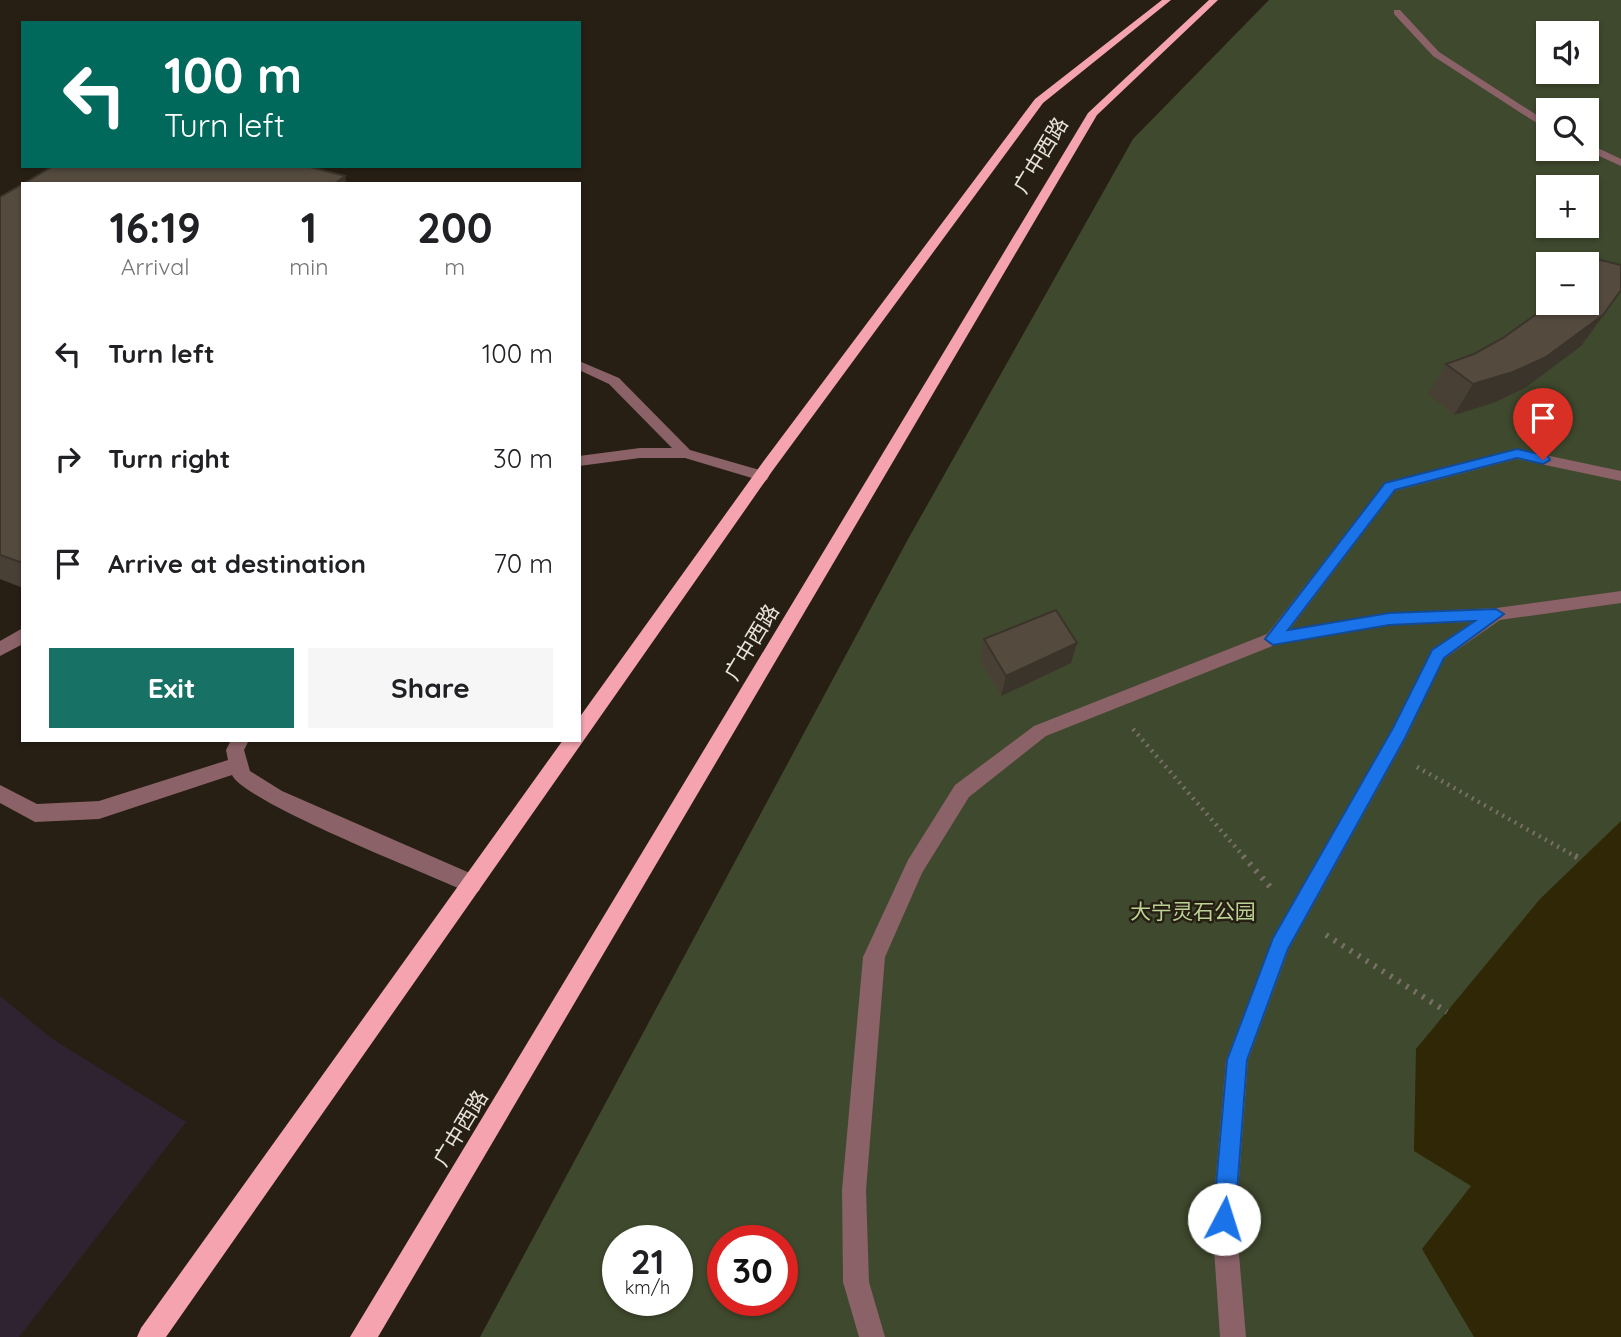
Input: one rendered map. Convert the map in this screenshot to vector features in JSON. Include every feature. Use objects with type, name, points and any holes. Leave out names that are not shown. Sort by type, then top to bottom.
[{"type":"main road","name":"广中西路","points":[[581,730],[762,476],[1039,101],[1167,0]]},
{"type":"main road","name":"广中西路","points":[[363,1337],[1093,113],[1214,0]]},
{"type":"main road","points":[[150,1337],[573,742]]},
{"type":"street","points":[[1397,12],[1436,54],[1536,119]]},
{"type":"street","points":[[1599,152],[1621,163]]},
{"type":"street","points":[[581,366],[614,381],[685,453]]},
{"type":"street","points":[[581,460],[640,453],[685,453],[762,476]]},
{"type":"street","points":[[1273,639],[1390,487],[1517,454],[1621,476]]},
{"type":"street","points":[[872,1337],[856,1282],[854,1190],[874,957],[915,867],[962,791],[1041,731],[1273,639],[1389,619],[1496,614],[1621,597]]},
{"type":"street","points":[[1233,1337],[1224,1219],[1237,1060],[1280,944],[1389,752],[1438,654],[1496,614]]},
{"type":"street","points":[[0,649],[21,636]]},
{"type":"street","points":[[239,742],[235,750],[242,776],[275,797],[472,884]]},
{"type":"street","points":[[0,793],[35,813],[99,810],[239,765]]},
{"type":"path","points":[[1110,702],[1295,916],[1447,1012]]},
{"type":"path","points":[[1389,752],[1581,859]]},
{"type":"shaded area","points":[[0,996],[51,1038],[186,1122],[19,1337],[0,1337]]},
{"type":"green space","name":"大宁灵石公园","points":[[1269,0],[1621,0],[1621,1337],[480,1337],[907,541],[1133,139]]},
{"type":"sand","points":[[1621,821],[1621,1337],[1474,1337],[1422,1249],[1471,1186],[1414,1151],[1416,1049],[1540,899]]},
{"type":"building","points":[[50,168],[314,168],[345,176],[337,182],[26,182]]},
{"type":"building","points":[[21,185],[21,562],[0,555],[0,197]]},
{"type":"building","points":[[1599,260],[1621,265],[1621,290],[1603,315],[1546,357],[1513,372],[1473,384],[1446,364],[1474,354],[1503,338],[1536,314],[1599,315]]},
{"type":"building","points":[[1056,610],[1077,643],[1006,676],[984,639]]},
{"type":"route","points":[[1224,1219],[1237,1060],[1280,944],[1399,733],[1438,654],[1496,614],[1389,619],[1273,639],[1390,487],[1517,454],[1543,460]]}]
